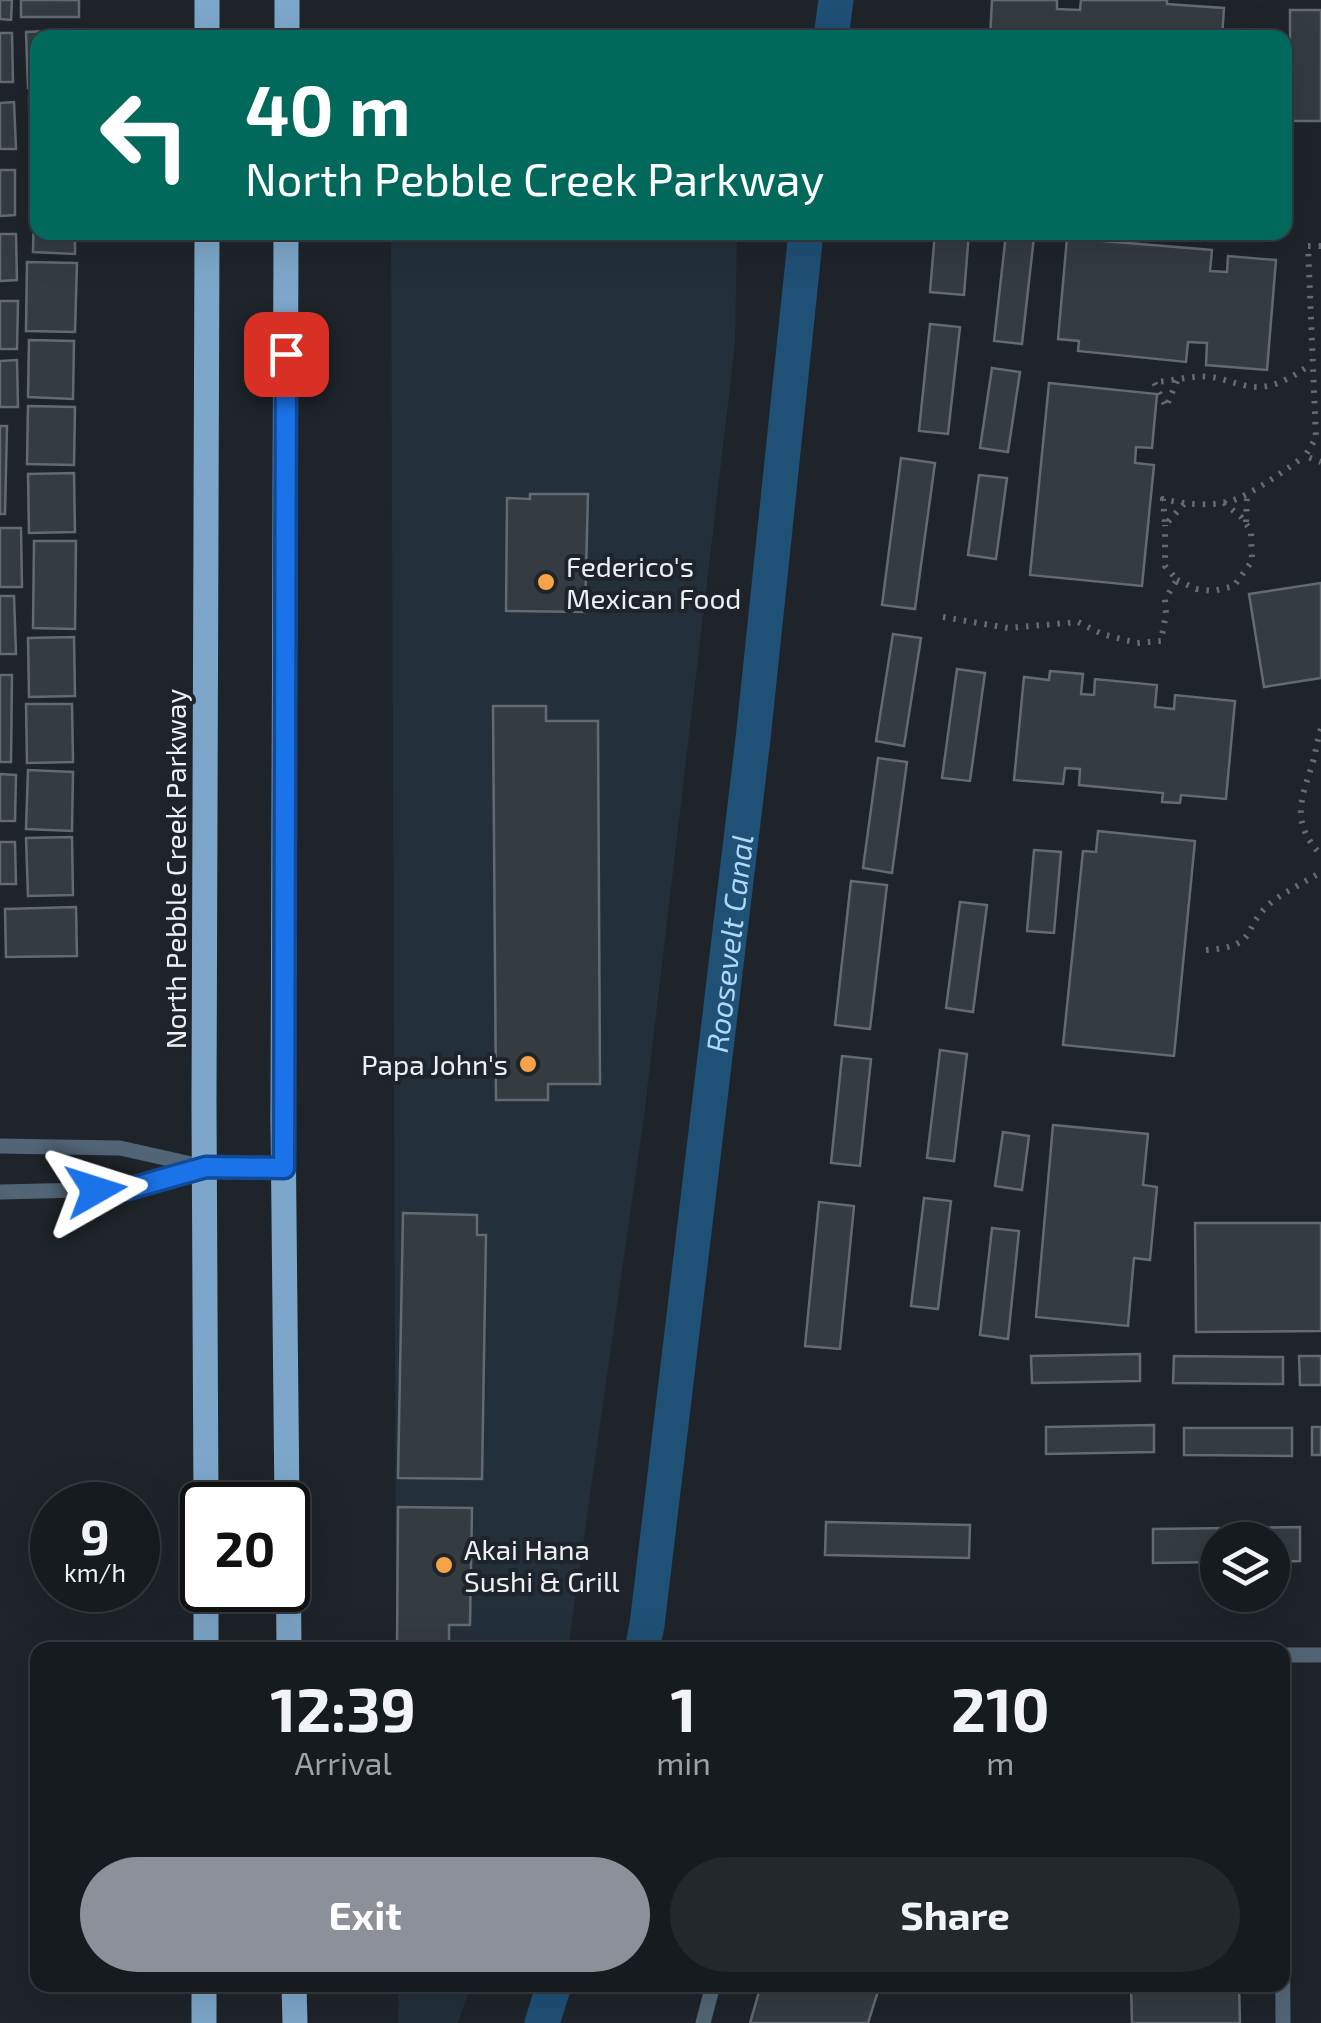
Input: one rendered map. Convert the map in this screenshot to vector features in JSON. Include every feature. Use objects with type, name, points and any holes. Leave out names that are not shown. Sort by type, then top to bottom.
[{"type":"main road","points":[[207,0],[207,30]]},
{"type":"main road","points":[[287,30],[288,0]]},
{"type":"main road","name":"North Pebble Creek Parkway","points":[[206,240],[206,1482]]},
{"type":"main road","points":[[286,240],[287,1482]]},
{"type":"main road","points":[[206,1612],[206,1642]]},
{"type":"main road","points":[[289,1612],[289,1642]]},
{"type":"main road","points":[[204,1992],[204,2023]]},
{"type":"main road","points":[[294,1992],[294,2023]]},
{"type":"lane","points":[[0,1146],[120,1148],[206,1167],[284,1168]]},
{"type":"lane","points":[[0,1192],[128,1189],[206,1167]]},
{"type":"lane","points":[[1290,1655],[1321,1655]]},
{"type":"lane","points":[[703,2023],[711,1992]]},
{"type":"lane","points":[[1283,1992],[1283,2023]]},
{"type":"path","points":[[1224,502],[1252,532],[1252,562],[1234,586],[1196,590],[1177,580],[1165,566],[1163,499],[1184,504],[1224,502],[1247,494],[1306,456],[1316,438],[1308,246],[1321,246]]},
{"type":"path","points":[[1177,381],[1166,407],[1154,382],[1194,376],[1215,377],[1248,387],[1269,387],[1312,364]]},
{"type":"path","points":[[1289,379],[1312,384]]},
{"type":"path","points":[[1306,456],[1321,462]]},
{"type":"path","points":[[1246,524],[1247,494]]},
{"type":"path","points":[[1165,525],[1184,504]]},
{"type":"path","points":[[944,617],[1008,628],[1078,622],[1102,634],[1137,643],[1161,641],[1165,599],[1177,580]]},
{"type":"path","points":[[1321,730],[1302,795],[1301,816],[1305,833],[1321,855]]},
{"type":"path","points":[[1206,950],[1228,949],[1244,942],[1269,904],[1321,872]]},
{"type":"shaded area","points":[[391,240],[737,240],[735,345],[644,1117],[569,1642],[396,1642]]},
{"type":"shaded area","points":[[398,1992],[469,1992],[458,2023],[398,2023]]},
{"type":"building","points":[[0,0],[12,0],[11,20],[0,19]]},
{"type":"building","points":[[21,0],[79,0],[79,17],[21,17]]},
{"type":"building","points":[[992,0],[1057,0],[1057,9],[1080,10],[1081,0],[1167,0],[1167,4],[1224,8],[1223,30],[990,30]]},
{"type":"building","points":[[1290,10],[1321,10],[1321,121],[1292,121]]},
{"type":"building","points":[[26,32],[30,32],[30,88],[28,88]]},
{"type":"building","points":[[0,33],[12,33],[13,82],[0,82]]},
{"type":"building","points":[[14,102],[16,149],[0,149],[0,103]]},
{"type":"building","points":[[0,170],[15,170],[15,215],[0,216]]},
{"type":"building","points":[[0,234],[16,234],[17,280],[0,281]]},
{"type":"building","points":[[33,240],[75,240],[75,254],[33,252]]},
{"type":"building","points":[[934,240],[968,240],[964,295],[930,292]]},
{"type":"building","points":[[1005,240],[1034,240],[1022,344],[994,341]]},
{"type":"building","points":[[1067,240],[1212,250],[1210,271],[1227,272],[1228,256],[1276,260],[1267,370],[1206,365],[1207,343],[1188,342],[1186,362],[1078,351],[1079,341],[1058,339]]},
{"type":"building","points":[[27,262],[77,263],[75,332],[26,331]]},
{"type":"building","points":[[0,301],[18,301],[17,349],[0,349]]},
{"type":"building","points":[[930,324],[960,327],[948,434],[919,431]]},
{"type":"building","points":[[29,340],[74,341],[73,399],[28,397]]},
{"type":"building","points":[[17,360],[18,407],[0,407],[0,361]]},
{"type":"building","points":[[992,368],[1020,372],[1008,452],[980,448]]},
{"type":"building","points":[[1049,383],[1157,394],[1152,448],[1136,447],[1135,463],[1154,465],[1142,586],[1030,575]]},
{"type":"building","points":[[28,406],[75,407],[74,465],[27,464]]},
{"type":"building","points":[[0,426],[7,426],[5,514],[0,514]]},
{"type":"building","points":[[901,458],[935,463],[915,609],[882,605]]},
{"type":"building","points":[[74,473],[75,532],[29,533],[28,474]]},
{"type":"building","points":[[979,475],[1007,478],[996,559],[968,555]]},
{"type":"building","name":"Federico's Mexican Food","points":[[530,494],[588,494],[585,612],[506,611],[507,498],[530,499]]},
{"type":"building","points":[[0,528],[21,528],[22,587],[0,587]]},
{"type":"building","points":[[34,541],[76,541],[75,629],[33,628]]},
{"type":"building","points":[[1321,583],[1321,678],[1264,687],[1249,594]]},
{"type":"building","points":[[0,596],[14,596],[16,654],[0,654]]},
{"type":"building","points":[[893,634],[921,638],[904,746],[876,741]]},
{"type":"building","points":[[74,637],[75,696],[29,697],[28,638]]},
{"type":"building","points":[[957,669],[985,673],[970,781],[942,778]]},
{"type":"building","points":[[1050,671],[1083,674],[1081,694],[1094,695],[1095,679],[1157,685],[1155,707],[1174,709],[1175,695],[1235,701],[1226,799],[1181,795],[1180,803],[1162,802],[1163,793],[1079,785],[1080,769],[1065,768],[1063,784],[1014,780],[1024,677],[1049,680]]},
{"type":"building","points":[[0,675],[12,675],[11,762],[0,762]]},
{"type":"building","points":[[26,704],[72,704],[73,762],[27,763]]},
{"type":"building","points":[[493,706],[546,706],[546,721],[598,721],[600,1084],[548,1084],[548,1100],[496,1100]]},
{"type":"building","points":[[878,758],[907,762],[892,873],[863,868]]},
{"type":"building","points":[[28,770],[73,772],[72,831],[26,829]]},
{"type":"building","points":[[0,774],[16,775],[15,821],[0,821]]},
{"type":"building","points":[[1098,831],[1195,841],[1174,1056],[1063,1045],[1083,851],[1096,852]]},
{"type":"building","points":[[72,837],[73,895],[28,896],[26,838]]},
{"type":"building","points":[[0,842],[15,842],[16,884],[0,884]]},
{"type":"building","points":[[1034,850],[1061,852],[1054,933],[1027,931]]},
{"type":"building","points":[[851,881],[887,885],[870,1029],[835,1025]]},
{"type":"building","points":[[960,902],[987,905],[973,1012],[946,1008]]},
{"type":"building","points":[[76,907],[77,956],[6,957],[5,909]]},
{"type":"building","points":[[940,1050],[967,1054],[954,1161],[927,1158]]},
{"type":"building","points":[[842,1056],[871,1059],[860,1166],[831,1163]]},
{"type":"building","points":[[1053,1125],[1148,1134],[1143,1185],[1157,1187],[1150,1260],[1134,1258],[1128,1326],[1036,1317]]},
{"type":"building","points":[[1003,1132],[1029,1136],[1022,1190],[995,1186]]},
{"type":"building","points":[[924,1198],[951,1201],[938,1309],[911,1306]]},
{"type":"building","points":[[819,1202],[854,1206],[840,1349],[805,1346]]},
{"type":"building","points":[[403,1213],[477,1215],[477,1235],[486,1235],[482,1479],[398,1478]]},
{"type":"building","points":[[1195,1223],[1321,1223],[1321,1331],[1196,1332]]},
{"type":"building","points":[[992,1228],[1019,1231],[1008,1339],[980,1335]]},
{"type":"building","points":[[1140,1354],[1140,1381],[1032,1383],[1031,1356]]},
{"type":"building","points":[[1174,1356],[1283,1357],[1283,1384],[1173,1383]]},
{"type":"building","points":[[1299,1356],[1321,1356],[1321,1385],[1300,1385]]},
{"type":"building","points":[[1154,1425],[1154,1452],[1046,1454],[1046,1427]]},
{"type":"building","points":[[1312,1427],[1321,1427],[1321,1455],[1312,1455]]},
{"type":"building","points":[[1184,1428],[1292,1428],[1292,1456],[1184,1455]]},
{"type":"building","points":[[398,1507],[472,1508],[470,1625],[449,1625],[449,1642],[397,1642]]},
{"type":"building","points":[[826,1522],[970,1525],[969,1558],[825,1555]]},
{"type":"building","points":[[1290,1527],[1300,1527],[1300,1561],[1290,1561]]},
{"type":"building","points":[[1200,1528],[1200,1562],[1153,1563],[1153,1529]]},
{"type":"building","points":[[759,1992],[878,1992],[868,2023],[750,2023]]},
{"type":"building","points":[[1131,1992],[1239,1992],[1240,2023],[1132,2023]]},
{"type":"waterway","name":"Roosevelt Canal","points":[[832,30],[836,0]]},
{"type":"waterway","name":"Roosevelt Canal","points":[[644,1642],[753,739],[805,240]]},
{"type":"waterway","name":"Roosevelt Canal","points":[[542,2023],[552,1992]]},
{"type":"place","name":"Federico's Mexican Food","points":[[546,582]]},
{"type":"place","name":"Papa John's","points":[[528,1064]]},
{"type":"place","name":"Akai Hana Sushi & Grill","points":[[444,1565]]},
{"type":"route","points":[[96,1190],[128,1189],[206,1167],[284,1168],[286,354]]}]
